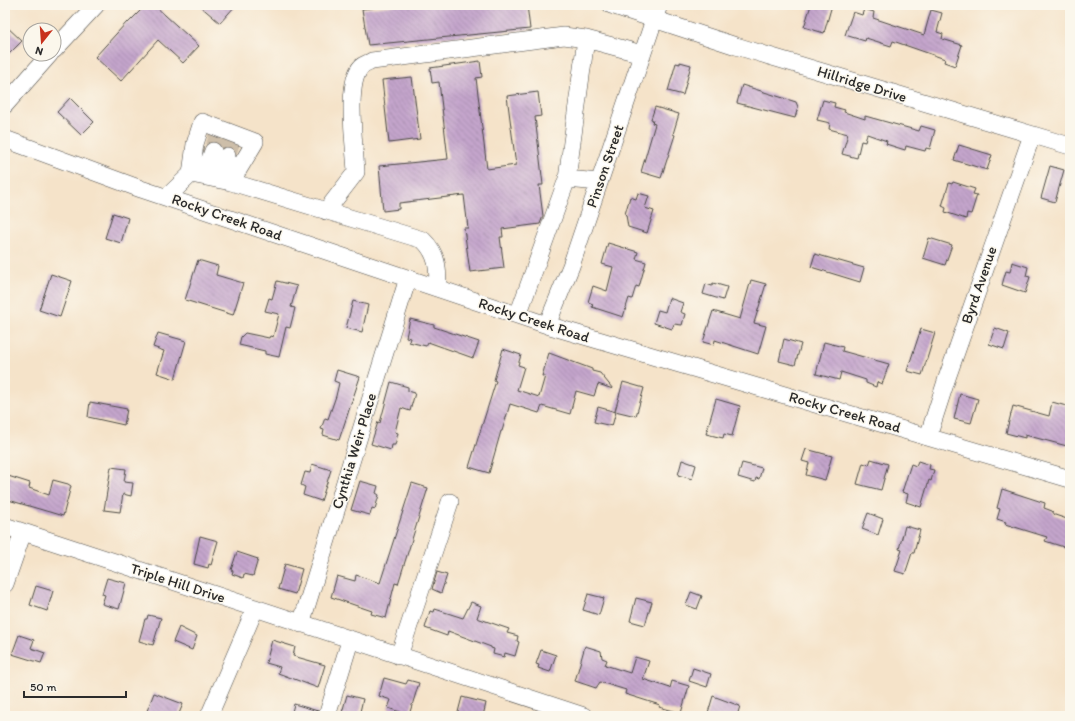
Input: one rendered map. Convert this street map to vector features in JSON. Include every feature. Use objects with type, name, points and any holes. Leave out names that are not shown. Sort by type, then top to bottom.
[{"type":"street","points":[[62,41],[96,5]]},
{"type":"street","name":"Hillridge Drive","points":[[611,5],[656,12],[736,46],[1070,146]]},
{"type":"street","name":"Pinson Street","points":[[547,325],[571,266],[656,12]]},
{"type":"street","points":[[326,210],[356,172],[352,93],[355,79],[361,67],[372,61],[564,36],[586,39],[642,54]]},
{"type":"street","points":[[518,315],[567,179],[586,39]]},
{"type":"street","points":[[5,105],[43,62]]},
{"type":"street","points":[[167,197],[211,178],[255,142],[224,141],[202,122],[195,144],[211,178],[326,210],[423,240],[431,247],[436,256],[438,268],[438,288]]},
{"type":"street","name":"Byrd Avenue","points":[[928,437],[947,378],[1032,135]]},
{"type":"street","name":"Rocky Creek Road","points":[[5,139],[167,197],[547,325],[1070,479]]},
{"type":"street","points":[[211,178],[224,141]]},
{"type":"street","points":[[567,179],[599,182]]},
{"type":"street","name":"Cynthia Weir Place","points":[[301,624],[408,278]]},
{"type":"street","points":[[399,656],[450,502]]},
{"type":"street","name":"Triple Hill Drive","points":[[5,526],[350,641],[584,716]]},
{"type":"street","points":[[5,584],[22,532]]},
{"type":"street","points":[[209,716],[255,609]]},
{"type":"street","points":[[327,716],[350,641]]},
{"type":"building","points":[[146,5],[154,5],[199,46],[183,63],[158,40],[121,81],[95,57],[127,22],[128,23]]},
{"type":"building","points":[[199,5],[236,5],[220,23]]},
{"type":"building","points":[[397,5],[527,5],[530,29],[368,45],[362,9]]},
{"type":"building","points":[[811,5],[832,5],[824,33],[804,27]]},
{"type":"building","points":[[864,9],[874,12],[873,18],[924,35],[931,10],[942,13],[937,32],[943,34],[942,39],[962,45],[955,66],[944,62],[945,59],[893,41],[891,46],[866,38],[865,41],[845,35],[853,12],[862,15]]},
{"type":"building","points":[[5,25],[22,41],[5,58]]},
{"type":"building","points":[[480,61],[482,77],[476,78],[487,169],[516,165],[507,96],[538,92],[541,116],[535,117],[543,185],[539,185],[543,216],[540,224],[502,229],[503,237],[500,237],[504,268],[470,272],[464,228],[468,228],[464,195],[399,203],[399,209],[383,211],[379,166],[448,159],[439,82],[432,83],[430,68]]},
{"type":"building","points":[[680,62],[691,65],[683,95],[668,91],[676,63],[680,64]]},
{"type":"building","points":[[412,77],[420,139],[389,143],[382,80]]},
{"type":"building","points":[[742,85],[796,102],[798,107],[795,118],[737,103]]},
{"type":"building","points":[[70,98],[94,122],[81,135],[57,112]]},
{"type":"building","points":[[823,100],[835,103],[834,107],[845,110],[844,112],[865,119],[865,116],[919,131],[921,126],[935,130],[930,149],[926,148],[925,151],[906,146],[905,150],[886,144],[887,141],[867,134],[865,142],[861,141],[857,158],[842,154],[848,134],[829,129],[830,123],[817,120]]},
{"type":"building","points":[[655,107],[679,114],[673,134],[675,135],[661,178],[641,172],[655,124],[652,123],[653,120],[651,119]]},
{"type":"building","points":[[959,145],[992,155],[987,170],[954,160]]},
{"type":"building","points":[[1050,166],[1064,170],[1055,202],[1041,198]]},
{"type":"building","points":[[953,182],[975,189],[973,194],[977,195],[971,214],[967,213],[966,219],[945,212],[946,208],[942,206],[949,183],[952,184]]},
{"type":"building","points":[[638,193],[649,196],[645,208],[654,211],[647,233],[628,227],[625,214],[630,197],[636,199]]},
{"type":"building","points":[[113,213],[128,218],[121,243],[105,238]]},
{"type":"building","points":[[929,238],[952,245],[945,265],[923,258]]},
{"type":"building","points":[[608,243],[638,252],[636,259],[646,262],[639,287],[636,286],[632,299],[629,298],[623,317],[592,307],[593,304],[588,302],[593,286],[607,291],[613,267],[602,264]]},
{"type":"building","points":[[815,254],[864,268],[860,282],[811,267]]},
{"type":"building","points":[[198,260],[218,266],[216,275],[243,283],[233,315],[185,300]]},
{"type":"building","points":[[1012,262],[1028,267],[1026,276],[1030,277],[1025,293],[1002,285],[1006,271],[1010,272]]},
{"type":"building","points":[[51,274],[72,281],[60,317],[39,310]]},
{"type":"building","points":[[751,280],[766,284],[754,323],[766,326],[758,354],[715,340],[714,345],[703,342],[713,311],[740,319]]},
{"type":"building","points":[[277,281],[297,286],[291,307],[295,308],[290,328],[286,327],[279,357],[265,354],[265,351],[239,345],[241,337],[245,333],[269,338],[270,336],[273,337],[279,314],[265,311],[269,298],[272,299]]},
{"type":"building","points":[[713,283],[727,287],[723,300],[703,294],[706,284],[712,286]]},
{"type":"building","points":[[669,298],[683,303],[680,312],[685,314],[682,325],[674,324],[672,329],[654,323],[658,310],[665,312]]},
{"type":"building","points":[[353,301],[368,305],[362,332],[346,328]]},
{"type":"building","points":[[410,319],[434,325],[434,327],[479,342],[473,358],[428,342],[426,346],[409,342],[410,338],[406,337]]},
{"type":"building","points":[[995,328],[1009,333],[1004,349],[989,344]]},
{"type":"building","points":[[921,329],[935,333],[922,375],[907,371]]},
{"type":"building","points":[[158,333],[186,341],[175,379],[157,373],[164,351],[153,347]]},
{"type":"building","points":[[784,339],[801,344],[795,365],[779,361]]},
{"type":"building","points":[[824,342],[843,347],[842,351],[889,364],[882,384],[877,382],[876,387],[866,383],[866,380],[841,372],[839,380],[816,374]]},
{"type":"building","points":[[503,349],[521,355],[518,365],[524,367],[517,390],[539,397],[545,376],[542,376],[549,353],[600,373],[613,389],[598,384],[594,396],[576,391],[570,414],[542,406],[539,413],[510,404],[489,473],[469,467],[496,381],[494,380]]},
{"type":"building","points":[[337,370],[360,377],[339,440],[323,435],[324,430],[321,429],[325,418],[328,419],[336,396],[339,383],[334,381]]},
{"type":"building","points":[[391,382],[408,387],[408,391],[415,393],[410,411],[401,408],[395,432],[398,433],[395,445],[392,445],[391,450],[371,444],[378,422],[380,423]]},
{"type":"building","points":[[623,382],[644,388],[636,416],[615,411]]},
{"type":"building","points":[[960,394],[978,399],[971,423],[954,419]]},
{"type":"building","points":[[716,399],[740,406],[732,436],[724,434],[723,438],[706,434]]},
{"type":"building","points":[[90,402],[127,409],[124,425],[88,417]]},
{"type":"building","points":[[1052,402],[1070,407],[1067,421],[1070,424],[1070,433],[1067,446],[1025,435],[1025,438],[1006,433],[1013,406],[1049,416]]},
{"type":"building","points":[[598,407],[616,412],[612,426],[594,422]]},
{"type":"building","points":[[806,449],[832,456],[825,480],[806,475],[809,463],[802,461]]},
{"type":"building","points":[[871,459],[888,464],[881,490],[857,484],[863,463],[869,465]]},
{"type":"building","points":[[682,460],[696,465],[692,479],[678,475]]},
{"type":"building","points":[[918,461],[930,465],[929,469],[934,470],[931,481],[929,480],[921,507],[906,502],[908,494],[902,492],[911,464],[916,466]]},
{"type":"building","points":[[742,463],[762,468],[759,479],[756,478],[755,482],[738,477]]},
{"type":"building","points":[[312,464],[331,470],[321,501],[303,495],[305,487],[301,485],[305,472],[310,473]]},
{"type":"building","points":[[111,467],[126,469],[124,482],[133,483],[131,496],[123,494],[120,512],[104,510]]},
{"type":"building","points":[[5,475],[30,483],[29,488],[49,495],[53,480],[71,486],[63,516],[5,499]]},
{"type":"building","points":[[360,481],[378,486],[376,493],[379,495],[375,509],[372,508],[370,515],[351,510]]},
{"type":"building","points":[[412,483],[428,488],[398,584],[395,583],[386,618],[371,614],[372,611],[331,597],[337,576],[355,581],[356,575],[380,583]]},
{"type":"building","points":[[1002,489],[1045,503],[1044,508],[1052,511],[1055,515],[1070,520],[1070,549],[1045,541],[1047,537],[1005,524],[1006,522],[997,519],[1000,509],[997,508]]},
{"type":"building","points":[[868,513],[883,519],[878,535],[862,529]]},
{"type":"building","points":[[905,526],[920,530],[914,553],[912,553],[905,574],[895,571],[902,550],[899,549]]},
{"type":"building","points":[[200,536],[218,541],[211,565],[209,564],[208,568],[194,564]]},
{"type":"building","points":[[237,552],[258,559],[253,576],[244,574],[243,578],[232,574],[233,571],[231,570]]},
{"type":"building","points":[[285,564],[302,569],[295,594],[278,589]]},
{"type":"building","points":[[437,572],[447,575],[441,593],[432,589]]},
{"type":"building","points":[[107,578],[126,583],[119,609],[102,604],[105,595],[102,594]]},
{"type":"building","points":[[36,586],[53,591],[47,611],[30,605]]},
{"type":"building","points":[[691,592],[702,596],[697,609],[686,605]]},
{"type":"building","points":[[588,594],[604,598],[599,615],[583,610]]},
{"type":"building","points":[[636,598],[652,602],[645,625],[630,621]]},
{"type":"building","points":[[471,602],[481,606],[477,618],[509,629],[507,633],[518,636],[517,641],[519,642],[515,656],[505,653],[504,657],[493,654],[494,649],[491,647],[448,631],[447,636],[425,628],[430,611],[434,612],[435,609],[463,618]]},
{"type":"building","points":[[148,615],[161,618],[153,645],[139,641],[145,619],[147,619]]},
{"type":"building","points":[[179,627],[197,636],[192,650],[173,642]]},
{"type":"building","points":[[19,635],[34,640],[31,648],[45,653],[41,663],[12,654]]},
{"type":"building","points":[[272,640],[295,647],[293,656],[325,665],[318,688],[278,673],[280,667],[266,663]]},
{"type":"building","points":[[585,646],[601,651],[602,658],[607,660],[605,665],[630,673],[635,657],[649,661],[643,679],[670,688],[672,681],[689,686],[681,713],[659,707],[660,705],[625,694],[626,690],[600,682],[596,688],[575,681]]},
{"type":"building","points":[[541,650],[556,655],[550,672],[538,668],[539,665],[536,664]]},
{"type":"building","points":[[693,668],[711,674],[707,687],[689,681]]},
{"type":"building","points":[[384,678],[406,684],[408,680],[419,683],[409,715],[388,708],[391,700],[379,696]]},
{"type":"building","points":[[154,693],[183,704],[178,716],[145,716]]},
{"type":"building","points":[[347,695],[363,699],[359,716],[341,716]]},
{"type":"building","points":[[713,696],[740,706],[737,716],[707,716]]},
{"type":"building","points":[[462,697],[486,703],[483,716],[457,716]]},
{"type":"building","points":[[294,704],[318,711],[317,716],[291,716]]},
{"type":"tunnel","points":[[213,151],[217,136]]},
{"type":"tunnel","points":[[227,156],[232,141]]}]
